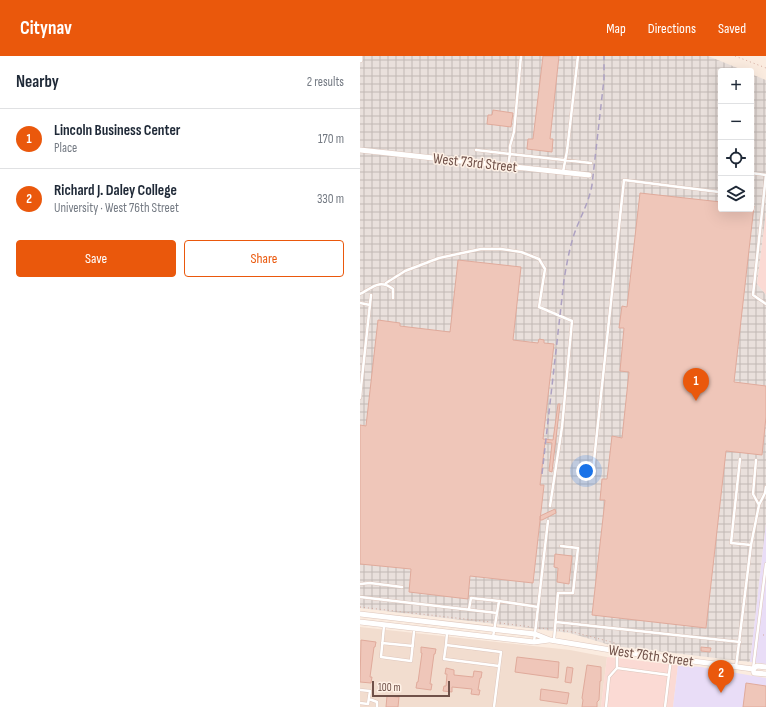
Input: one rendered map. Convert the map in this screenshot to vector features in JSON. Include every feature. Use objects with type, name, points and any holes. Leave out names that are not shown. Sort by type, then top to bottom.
[{"type":"street","name":"West 73rd Street","points":[[360,150],[589,175]]},
{"type":"street","name":"West 76th Street","points":[[360,614],[535,634],[552,640],[617,651],[753,669],[757,666],[766,668]]},
{"type":"street","name":"West 76th Street","points":[[360,622],[534,642],[552,640]]},
{"type":"street","name":"West 76th Street","points":[[753,669],[754,673],[766,674]]},
{"type":"lane","points":[[508,166],[510,146],[514,132],[521,56]]},
{"type":"lane","points":[[563,172],[564,160],[567,151],[578,56]]},
{"type":"lane","points":[[476,150],[591,163]]},
{"type":"lane","points":[[754,173],[766,175],[753,295],[766,304]]},
{"type":"lane","points":[[593,470],[624,180],[718,192]]},
{"type":"lane","points":[[360,294],[379,283],[386,283],[405,271],[439,258],[481,249],[521,252],[539,259],[545,269],[539,308],[572,321],[562,427],[550,506]]},
{"type":"lane","points":[[386,283],[392,288],[393,298]]},
{"type":"lane","points":[[360,398],[371,295]]},
{"type":"lane","points":[[360,303],[370,304]]},
{"type":"lane","points":[[740,459],[732,543],[751,545]]},
{"type":"lane","points":[[756,460],[753,494],[759,505]]},
{"type":"lane","points":[[736,667],[751,545],[759,505],[765,493],[766,487]]},
{"type":"lane","points":[[534,642],[548,521]]},
{"type":"lane","points":[[552,640],[555,630],[558,593],[573,593],[578,548],[561,546]]},
{"type":"lane","points":[[753,669],[766,564]]},
{"type":"lane","points":[[360,584],[370,583],[402,587]]},
{"type":"lane","points":[[360,597],[497,612]]},
{"type":"lane","points":[[469,609],[471,598],[538,607]]},
{"type":"lane","points":[[493,638],[499,601]]},
{"type":"lane","points":[[556,622],[740,642]]},
{"type":"lane","points":[[384,625],[381,657],[411,661],[414,632]]},
{"type":"lane","points":[[447,632],[444,659],[499,666]]},
{"type":"lane","points":[[382,643],[413,646]]},
{"type":"lane","points":[[446,645],[501,652],[494,707]]},
{"type":"lane","points":[[606,707],[609,677],[617,668],[617,651]]},
{"type":"lane","points":[[665,707],[671,658]]},
{"type":"lane","points":[[617,668],[669,675]]},
{"type":"lane","points":[[360,690],[370,692],[368,706],[360,703]]},
{"type":"lane","points":[[369,699],[377,702],[377,707]]},
{"type":"path","points":[[736,56],[766,68]]},
{"type":"path","points":[[360,607],[574,632],[615,643]]},
{"type":"shaded area","points":[[360,56],[708,56],[738,68],[718,68],[718,212],[754,212],[754,75],[766,80],[766,211],[757,284],[766,295],[766,523],[750,662],[613,646],[570,633],[360,608]]},
{"type":"shaded area","points":[[766,211],[766,295],[757,284]]},
{"type":"shaded area","points":[[766,523],[766,664],[750,662]]},
{"type":"shaded area","points":[[360,627],[570,650],[607,657],[601,707],[360,707]]},
{"type":"shaded area","points":[[607,657],[678,665],[673,707],[601,707]]},
{"type":"shaded area","points":[[678,665],[701,667],[766,678],[766,707],[673,707]]},
{"type":"building","points":[[543,56],[559,56],[550,139],[553,139],[552,152],[527,149],[528,139],[533,139]]},
{"type":"building","points":[[493,110],[513,113],[511,127],[487,124],[488,115],[492,115]]},
{"type":"building","points":[[640,193],[718,202],[718,212],[753,212],[734,382],[766,386],[766,417],[762,455],[726,451],[706,628],[592,615],[605,500],[600,500],[602,479],[607,479],[612,436],[622,438],[629,372],[620,371],[624,328],[619,328],[622,306],[627,307]]},
{"type":"building","points":[[458,260],[521,267],[513,340],[538,343],[539,339],[544,340],[544,343],[554,344],[543,439],[553,440],[558,404],[560,404],[552,472],[549,471],[552,443],[545,442],[540,485],[544,485],[533,583],[470,576],[468,599],[409,592],[411,569],[360,564],[360,425],[366,426],[378,320],[400,323],[400,326],[450,332]]},
{"type":"building","points":[[555,509],[556,513],[540,520],[540,516]]},
{"type":"building","points":[[555,554],[572,556],[569,584],[557,582],[558,568],[554,567]]},
{"type":"building","points":[[361,640],[376,642],[370,677],[372,677],[371,683],[360,682]]},
{"type":"building","points":[[421,647],[436,649],[430,684],[432,684],[431,690],[416,688],[422,653]]},
{"type":"building","points":[[701,647],[711,648],[710,652],[701,651]]},
{"type":"building","points":[[517,657],[559,662],[558,678],[515,672]]},
{"type":"building","points":[[587,665],[601,667],[601,681],[597,707],[582,707]]},
{"type":"building","points":[[567,667],[573,668],[571,683],[565,682]]},
{"type":"building","points":[[446,668],[454,670],[454,675],[473,677],[474,671],[482,672],[478,690],[480,690],[479,695],[471,694],[472,689],[452,687],[452,692],[443,691],[444,686],[446,686]]},
{"type":"building","points":[[746,683],[766,686],[766,707],[743,707]]},
{"type":"building","points":[[541,689],[569,693],[567,704],[540,700]]},
{"type":"building","points":[[387,696],[399,697],[398,707],[386,707]]},
{"type":"railway","points":[[542,474],[565,273],[572,241],[592,185],[604,79],[604,56]]},
{"type":"place","name":"Lincoln Business Center","points":[[696,401]]},
{"type":"place","name":"Richard J. Daley College","points":[[721,693]]}]
